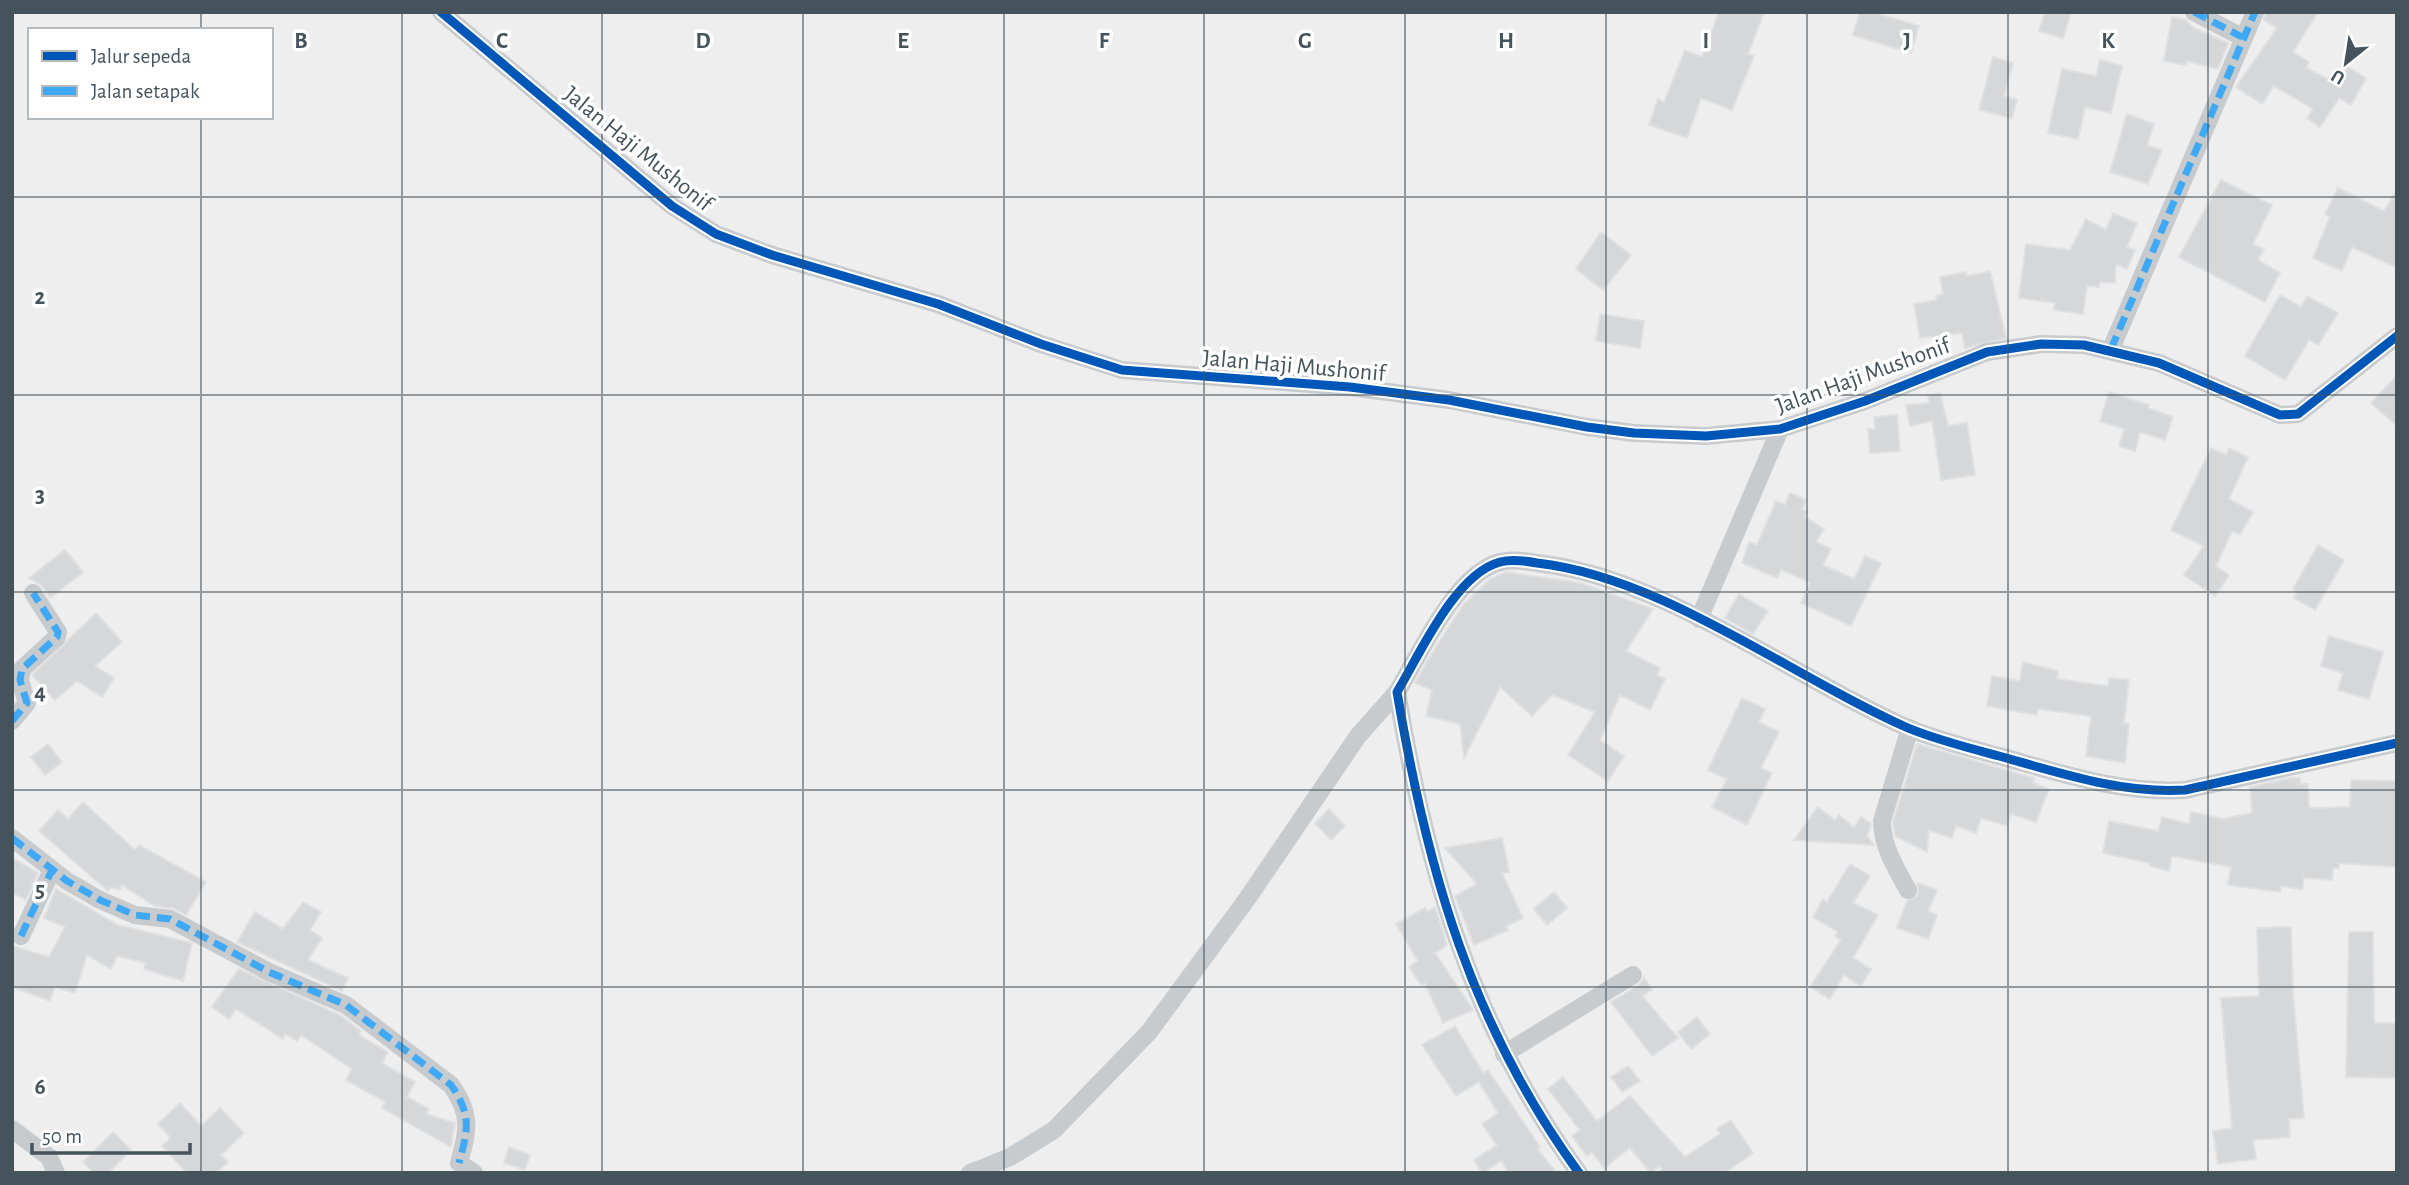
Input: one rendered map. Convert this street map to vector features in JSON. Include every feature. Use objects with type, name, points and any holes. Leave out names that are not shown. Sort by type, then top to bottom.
[{"type":"street","name":"Jalan Haji Mushonif","points":[[441,12],[672,206],[716,234],[772,255],[938,304],[1103,365],[1208,378],[1350,387],[1449,400],[1634,433],[1706,436],[1780,429],[1865,401],[1987,352],[2041,344],[2111,349],[2181,371],[2280,415],[2298,414],[2397,335]]},
{"type":"street","points":[[2194,12],[2242,37]]},
{"type":"street","points":[[2111,349],[2242,37],[2255,12]]},
{"type":"street","points":[[1699,619],[1780,429]]},
{"type":"street","points":[[970,1173],[1010,1157],[1054,1130],[1149,1032],[1247,899],[1358,736],[1397,692],[1465,585],[1482,570],[1501,562],[1553,564],[1630,587],[1699,619],[1910,729],[2022,763],[2106,784],[2152,792],[2229,782],[2397,743]]},
{"type":"street","points":[[12,721],[27,703],[19,680],[22,669],[57,637],[58,632],[33,593]]},
{"type":"street","points":[[1397,692],[1422,829],[1465,963],[1517,1079],[1579,1173]]},
{"type":"street","points":[[1908,890],[1890,857],[1882,834],[1882,821],[1910,729]]},
{"type":"street","points":[[12,838],[52,870],[100,900],[135,915],[170,919],[270,972],[346,1006],[376,1026],[451,1085],[460,1097],[467,1115],[459,1163],[474,1173]]},
{"type":"street","points":[[21,936],[52,870]]},
{"type":"street","points":[[1504,1054],[1633,975]]},
{"type":"street","points":[[12,1129],[50,1157],[56,1173]]},
{"type":"building","points":[[1719,12],[1764,12],[1748,54],[1754,56],[1732,110],[1701,98],[1687,138],[1649,125],[1658,99],[1664,102],[1685,50],[1702,57]]},
{"type":"building","points":[[1860,12],[1872,12],[1919,26],[1911,53],[1853,35]]},
{"type":"building","points":[[2045,12],[2071,12],[2063,38],[2039,31]]},
{"type":"building","points":[[2266,12],[2318,12],[2293,52],[2309,62],[2306,68],[2338,84],[2348,67],[2366,78],[2351,105],[2339,98],[2320,127],[2307,118],[2313,109],[2274,86],[2262,104],[2236,87],[2277,28],[2264,20]]},
{"type":"building","points":[[2172,17],[2186,20],[2192,27],[2228,43],[2218,69],[2186,61],[2186,65],[2164,61]]},
{"type":"building","points":[[1993,57],[2013,63],[2004,96],[2017,100],[2012,118],[1979,110]]},
{"type":"building","points":[[2100,60],[2122,66],[2111,113],[2085,107],[2078,139],[2048,133],[2062,69],[2096,76]]},
{"type":"building","points":[[2127,114],[2154,124],[2147,145],[2162,150],[2148,184],[2110,172]]},
{"type":"building","points":[[2221,180],[2272,205],[2253,244],[2264,249],[2258,260],[2280,273],[2265,302],[2179,257]]},
{"type":"building","points":[[2338,188],[2384,211],[2397,190],[2397,268],[2352,247],[2342,271],[2313,258],[2330,217],[2325,214]]},
{"type":"building","points":[[2113,213],[2137,223],[2127,247],[2135,250],[2127,269],[2116,264],[2115,283],[2100,282],[2099,287],[2087,286],[2083,314],[2054,310],[2055,303],[2019,298],[2026,244],[2070,250],[2086,219],[2106,230]]},
{"type":"building","points":[[1601,232],[1631,255],[1603,290],[1576,269]]},
{"type":"building","points":[[1990,271],[2006,338],[1965,348],[1962,333],[1920,338],[1914,304],[1937,300],[1936,296],[1943,294],[1940,277],[1966,272],[1967,276]]},
{"type":"building","points":[[2280,295],[2301,307],[2307,296],[2338,313],[2318,345],[2309,340],[2285,380],[2245,356]]},
{"type":"building","points":[[1600,314],[1644,321],[1640,348],[1596,341]]},
{"type":"building","points":[[2397,375],[2397,426],[2371,403]]},
{"type":"building","points":[[2109,392],[2149,405],[2148,408],[2173,417],[2165,440],[2140,432],[2135,451],[2119,446],[2124,429],[2100,421]]},
{"type":"building","points":[[1940,393],[1948,426],[1967,423],[1975,475],[1941,480],[1932,421],[1910,426],[1906,405],[1929,403],[1928,396]]},
{"type":"building","points":[[1897,415],[1900,451],[1870,453],[1868,429],[1875,429],[1874,417]]},
{"type":"building","points":[[2211,448],[2226,455],[2229,448],[2248,457],[2229,499],[2253,512],[2240,535],[2232,531],[2216,566],[2229,575],[2215,596],[2184,575],[2204,546],[2171,530]]},
{"type":"building","points":[[1790,493],[1806,500],[1802,509],[1807,512],[1805,517],[1824,529],[1816,542],[1831,549],[1823,565],[1854,579],[1865,556],[1881,563],[1851,626],[1801,603],[1810,583],[1781,569],[1777,578],[1742,563],[1749,542],[1757,545],[1776,501],[1785,505]]},
{"type":"building","points":[[2318,545],[2344,560],[2315,610],[2294,598],[2297,592],[2293,589]]},
{"type":"building","points":[[65,550],[83,572],[50,598],[42,586],[29,578]]},
{"type":"building","points":[[1506,572],[1581,583],[1653,609],[1626,651],[1660,668],[1657,675],[1665,679],[1650,710],[1620,695],[1600,740],[1624,756],[1608,781],[1568,755],[1595,712],[1552,695],[1532,716],[1500,687],[1464,758],[1460,724],[1426,716],[1432,690],[1415,683],[1426,663],[1463,605],[1490,579]]},
{"type":"building","points":[[1739,594],[1768,611],[1753,634],[1725,618]]},
{"type":"building","points":[[96,613],[122,642],[95,666],[114,678],[102,697],[77,681],[55,700],[32,675]]},
{"type":"building","points":[[2329,636],[2383,652],[2369,699],[2338,690],[2343,673],[2321,666]]},
{"type":"building","points":[[2023,662],[2058,671],[2057,679],[2108,686],[2109,678],[2129,680],[2124,723],[2129,724],[2125,763],[2086,756],[2091,716],[2038,709],[2037,715],[1987,706],[1992,676],[2020,681]]},
{"type":"building","points":[[1742,698],[1765,709],[1759,722],[1779,732],[1761,768],[1772,773],[1747,825],[1712,807],[1727,779],[1708,770]]},
{"type":"building","points":[[48,744],[62,762],[45,775],[31,757]]},
{"type":"building","points":[[1917,744],[2034,778],[2033,783],[2049,789],[2036,822],[2011,814],[2007,826],[1981,818],[1976,833],[1956,826],[1952,838],[1929,830],[1927,852],[1895,836],[1893,822]]},
{"type":"building","points":[[2300,778],[2300,784],[2308,784],[2309,808],[2350,807],[2351,780],[2397,781],[2397,867],[2339,863],[2339,868],[2333,868],[2332,880],[2304,878],[2302,889],[2281,886],[2280,892],[2228,885],[2231,867],[2172,856],[2169,871],[2150,866],[2150,863],[2103,853],[2109,821],[2158,831],[2162,817],[2189,824],[2191,812],[2223,819],[2252,813],[2250,787]]},
{"type":"building","points":[[83,802],[135,850],[139,845],[206,882],[186,915],[172,908],[155,906],[122,885],[120,890],[110,887],[108,891],[39,831],[58,810],[68,819]]},
{"type":"building","points":[[1818,807],[1835,820],[1839,815],[1854,827],[1861,817],[1871,824],[1867,836],[1874,845],[1794,840]]},
{"type":"building","points":[[1329,809],[1345,826],[1331,840],[1315,823]]},
{"type":"building","points":[[1502,838],[1509,872],[1502,873],[1523,918],[1506,926],[1508,930],[1474,945],[1455,896],[1477,884],[1445,848]]},
{"type":"building","points":[[12,858],[38,873],[26,900],[12,893]]},
{"type":"building","points":[[1850,864],[1870,876],[1853,903],[1878,915],[1853,958],[1871,969],[1861,986],[1844,975],[1830,999],[1810,987],[1841,940],[1835,936],[1838,932],[1813,917],[1823,899],[1827,902]]},
{"type":"building","points":[[1917,883],[1937,890],[1928,911],[1937,915],[1928,939],[1897,928],[1907,901],[1918,895]]},
{"type":"building","points":[[56,889],[118,925],[192,943],[183,981],[144,969],[146,963],[117,956],[111,969],[87,955],[75,993],[55,987],[50,1001],[12,987],[12,946],[49,957],[65,927],[44,918]]},
{"type":"building","points":[[1554,892],[1567,908],[1547,925],[1534,909]]},
{"type":"building","points":[[303,902],[321,912],[310,930],[322,938],[308,960],[348,978],[342,991],[237,942],[255,912],[283,929]]},
{"type":"building","points":[[1435,907],[1447,945],[1435,953],[1473,1010],[1443,1023],[1425,983],[1421,985],[1409,967],[1418,961],[1396,924],[1425,908],[1427,912]]},
{"type":"building","points":[[2291,927],[2293,993],[2304,1118],[2289,1119],[2290,1137],[2253,1140],[2256,1159],[2218,1164],[2213,1131],[2232,1128],[2221,998],[2259,996],[2257,928]]},
{"type":"building","points":[[2349,932],[2373,932],[2374,1017],[2375,1023],[2397,1023],[2397,1078],[2346,1077]]},
{"type":"building","points":[[239,969],[340,1015],[361,1031],[359,1035],[388,1052],[382,1063],[415,1082],[407,1097],[429,1109],[426,1114],[455,1123],[451,1147],[382,1108],[386,1102],[346,1080],[352,1069],[301,1035],[297,1041],[285,1034],[283,1039],[236,1009],[229,1019],[212,1007]]},
{"type":"building","points":[[1644,978],[1652,990],[1642,996],[1678,1038],[1652,1056],[1611,1002],[1639,985]]},
{"type":"building","points":[[1697,1017],[1710,1034],[1691,1049],[1678,1032]]},
{"type":"building","points":[[1455,1026],[1483,1073],[1488,1070],[1540,1147],[1537,1149],[1557,1173],[1509,1173],[1501,1161],[1482,1173],[1474,1160],[1497,1145],[1482,1124],[1498,1113],[1479,1082],[1456,1096],[1422,1045]]},
{"type":"building","points":[[1628,1066],[1640,1081],[1622,1092],[1611,1077]]},
{"type":"building","points":[[1563,1077],[1597,1121],[1630,1096],[1685,1157],[1720,1134],[1717,1129],[1731,1120],[1753,1153],[1724,1173],[1658,1173],[1662,1169],[1659,1166],[1651,1173],[1630,1148],[1604,1168],[1592,1152],[1587,1156],[1572,1136],[1580,1130],[1548,1089]]},
{"type":"building","points":[[180,1103],[201,1126],[220,1108],[244,1133],[221,1155],[228,1162],[216,1173],[187,1173],[162,1146],[171,1138],[158,1124]]},
{"type":"building","points":[[113,1132],[131,1150],[108,1173],[94,1173],[83,1162]]},
{"type":"building","points":[[509,1147],[530,1155],[525,1170],[504,1163]]},
{"type":"marked path","points":[[2194,12],[2242,37]]},
{"type":"marked path","points":[[2111,349],[2255,12]]},
{"type":"marked path","points":[[12,721],[27,703],[20,680],[22,669],[57,637],[58,632],[33,593]]},
{"type":"marked path","points":[[12,838],[67,881],[100,900],[135,915],[170,919],[269,972],[346,1005],[451,1085],[462,1105],[466,1123],[459,1163]]},
{"type":"marked path","points":[[21,936],[52,870]]},
{"type":"cycle path","points":[[441,12],[672,206],[716,234],[772,255],[938,304],[1041,344],[1122,370],[1350,387],[1449,400],[1587,427],[1634,433],[1706,436],[1780,429],[1865,401],[1987,352],[2041,344],[2084,345],[2159,363],[2280,415],[2298,414],[2397,336]]},
{"type":"cycle path","points":[[1579,1173],[1541,1117],[1509,1060],[1482,1003],[1459,944],[1423,821],[1397,692],[1440,617],[1468,582],[1484,569],[1500,562],[1514,560],[1584,572],[1632,588],[1679,608],[1908,728],[1965,747],[2115,785],[2138,789],[2185,790],[2397,743]]}]
